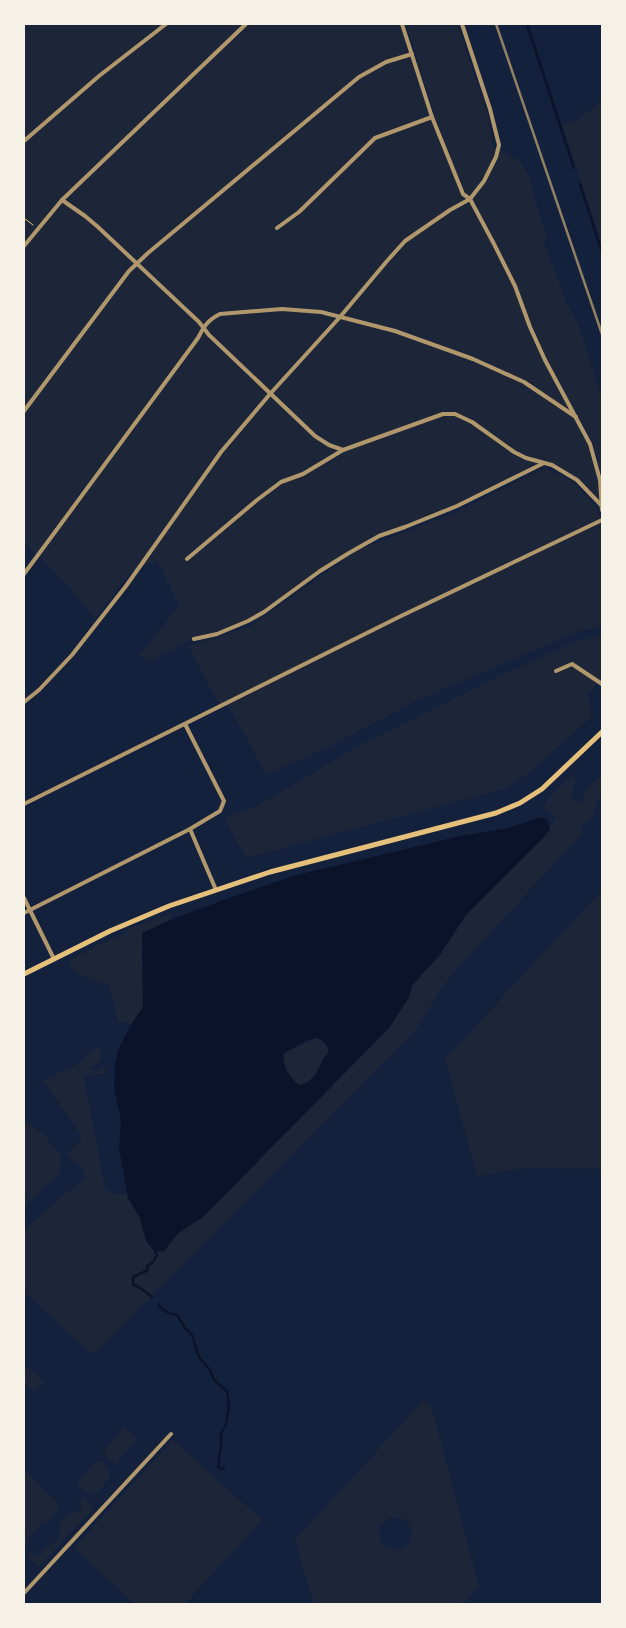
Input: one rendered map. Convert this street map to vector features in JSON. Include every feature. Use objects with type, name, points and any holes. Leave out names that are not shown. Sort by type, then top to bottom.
[{"type":"main road","points":[[24,974],[110,931],[169,906],[270,872],[496,812],[520,803],[542,789],[602,732]]},
{"type":"street","points":[[24,141],[99,76],[166,24]]},
{"type":"street","points":[[24,246],[62,200],[246,24]]},
{"type":"street","points":[[402,24],[432,117],[463,194],[470,199],[494,244],[515,286],[530,327],[545,360],[590,444],[600,480],[602,510]]},
{"type":"street","points":[[24,702],[39,690],[72,655],[126,586],[221,452],[270,394],[340,317],[405,241],[450,210],[470,199],[488,173],[496,157],[499,145],[490,109],[462,24]]},
{"type":"street","points":[[24,411],[129,271],[148,253],[359,77],[386,62],[412,54]]},
{"type":"street","points":[[277,228],[299,212],[375,138],[432,117]]},
{"type":"street","points":[[62,200],[85,216],[137,264],[315,436],[329,445],[343,450]]},
{"type":"street","points":[[24,574],[198,338],[203,328],[211,318],[220,314],[282,309],[320,312],[395,331],[472,359],[524,382],[576,417]]},
{"type":"street","points":[[187,559],[281,482],[303,474],[343,450],[443,414],[455,414],[472,422],[514,452],[526,458],[552,465],[577,480],[602,506]]},
{"type":"street","points":[[194,639],[217,634],[248,621],[293,592],[320,571],[379,536],[457,506],[544,463]]},
{"type":"street","points":[[24,804],[401,616],[602,520]]},
{"type":"street","points":[[556,671],[572,664],[602,684]]},
{"type":"street","points":[[24,913],[190,829],[220,811],[224,801],[185,724]]},
{"type":"street","points":[[190,829],[216,890]]},
{"type":"street","points":[[24,898],[54,959]]},
{"type":"street","points":[[24,1593],[171,1434]]},
{"type":"path","points":[[24,218],[37,228]]},
{"type":"shaded area","points":[[24,24],[402,24],[432,117],[463,192],[437,123],[406,24],[457,24],[488,115],[493,146],[521,162],[529,176],[547,239],[544,242],[566,302],[579,326],[602,399],[602,478],[590,437],[577,418],[594,461],[602,506],[577,480],[544,463],[457,506],[379,536],[349,553],[264,612],[217,634],[194,639],[150,661],[140,655],[179,605],[157,560],[131,572],[95,619],[68,585],[24,542]]},
{"type":"shaded area","points":[[602,100],[602,246],[562,125],[571,121],[577,121]]},
{"type":"shaded area","points":[[545,468],[573,481],[597,508],[602,521],[602,627],[580,631],[418,700],[323,750],[266,774],[230,708],[223,706],[217,700],[188,646],[251,626],[358,550],[457,512]]},
{"type":"shaded area","points":[[602,635],[602,677],[588,694],[592,717],[527,774],[504,789],[246,858],[224,818],[258,805],[352,749],[497,677],[574,642]]},
{"type":"shaded area","points":[[602,775],[602,791],[591,818],[581,827],[582,834],[460,965],[440,990],[416,1030],[94,1354],[86,1349],[24,1292],[24,1230],[66,1193],[86,1179],[81,1166],[72,1161],[67,1153],[82,1139],[81,1135],[43,1080],[77,1065],[93,1049],[99,1047],[101,1052],[100,1061],[91,1068],[91,1071],[99,1071],[102,1067],[106,1069],[106,1072],[103,1075],[84,1076],[105,1189],[116,1194],[127,1193],[140,1218],[146,1241],[164,1251],[178,1233],[203,1217],[360,1057],[409,997],[412,986],[439,956],[466,915],[543,838],[556,817],[543,808],[549,797],[572,776],[576,783],[572,791],[572,798],[575,803],[580,801],[593,782]]},
{"type":"shaded area","points":[[541,817],[547,819],[550,829],[466,915],[439,956],[412,986],[409,997],[390,1027],[203,1217],[178,1233],[164,1251],[155,1252],[146,1241],[140,1218],[128,1198],[119,1148],[121,1121],[114,1087],[118,1050],[143,1007],[142,933],[170,920],[293,876],[460,836],[508,828]],"holes":[[[316,1038],[323,1041],[328,1053],[311,1079],[299,1085],[292,1079],[287,1070],[283,1057],[284,1053],[308,1040]]]},
{"type":"shaded area","points":[[602,890],[602,1169],[522,1168],[477,1176],[445,1059]]},
{"type":"shaded area","points":[[172,913],[170,920],[142,934],[143,1007],[131,1025],[126,1021],[118,1022],[109,985],[80,975],[69,961],[127,932],[133,927]]},
{"type":"shaded area","points":[[316,1038],[328,1047],[327,1055],[311,1079],[299,1085],[292,1079],[287,1070],[283,1057],[284,1053]]},
{"type":"shaded area","points":[[24,1120],[42,1133],[61,1155],[60,1173],[24,1206]]},
{"type":"shaded area","points":[[24,1364],[44,1382],[34,1392],[24,1383]]},
{"type":"shaded area","points":[[422,1402],[431,1405],[479,1586],[463,1604],[314,1604],[295,1540]],"holes":[[[392,1517],[399,1517],[405,1520],[412,1532],[409,1543],[400,1549],[392,1549],[382,1542],[380,1538],[381,1526]]]},
{"type":"shaded area","points":[[125,1426],[137,1439],[115,1465],[103,1452]]},
{"type":"shaded area","points":[[173,1440],[262,1520],[185,1604],[135,1604],[74,1548]]},
{"type":"shaded area","points":[[96,1461],[103,1462],[110,1472],[108,1480],[93,1496],[77,1483]]},
{"type":"shaded area","points":[[24,1469],[57,1501],[58,1509],[51,1520],[40,1525],[28,1538],[24,1547]]},
{"type":"shaded area","points":[[83,1496],[94,1508],[39,1567],[27,1556],[30,1551],[40,1556],[44,1548],[56,1541],[60,1535],[59,1528],[61,1523],[68,1513],[81,1512],[79,1500]]},
{"type":"waterway","points":[[527,24],[574,168]]},
{"type":"waterway","points":[[580,184],[602,252]]},
{"type":"waterway","points":[[152,1297],[139,1287],[133,1285],[133,1277],[148,1270],[147,1266],[153,1262],[157,1255],[155,1252]]},
{"type":"waterway","points":[[158,1304],[166,1312],[177,1315],[192,1335],[199,1357],[210,1370],[214,1380],[227,1391],[229,1405],[226,1424],[221,1434],[218,1467],[224,1469]]},
{"type":"railway","points":[[496,24],[602,334]]}]
